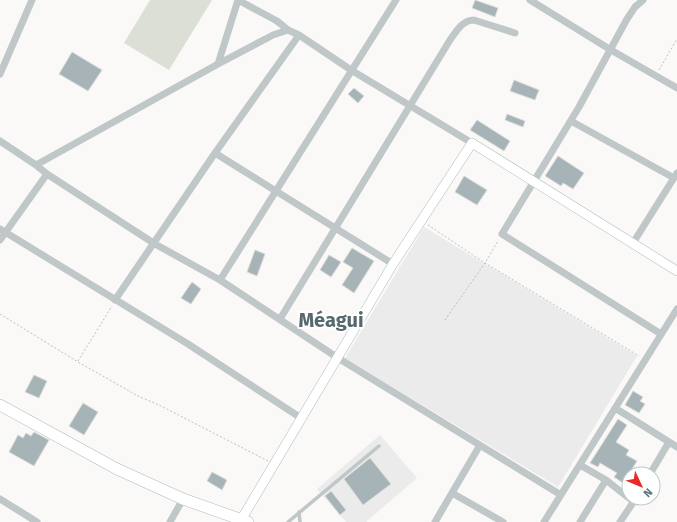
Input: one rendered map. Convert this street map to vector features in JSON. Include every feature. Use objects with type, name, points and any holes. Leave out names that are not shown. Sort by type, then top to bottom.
[{"type":"main road","points":[[0,405],[116,469],[183,499],[244,521]]},
{"type":"street","points":[[0,74],[2,64],[32,0]]},
{"type":"street","points":[[218,64],[238,0],[272,18],[288,30],[299,35],[352,70],[535,181],[677,270]]},
{"type":"street","points":[[220,280],[396,0]]},
{"type":"street","points":[[530,0],[611,50],[677,88]]},
{"type":"street","points":[[642,0],[628,19],[571,122],[502,234],[661,334]]},
{"type":"street","points":[[280,319],[450,40],[461,26],[466,22],[474,20],[515,33]]},
{"type":"street","points":[[36,165],[218,64],[273,35],[288,30]]},
{"type":"street","points":[[115,300],[155,244],[215,153],[299,35]]},
{"type":"street","points":[[571,122],[675,175],[632,243]]},
{"type":"street","points":[[0,141],[47,174],[155,244],[220,280],[338,358],[561,495]]},
{"type":"street","points":[[244,521],[274,464],[393,264],[472,143]]},
{"type":"street","points":[[215,153],[393,264]]},
{"type":"street","points":[[0,240],[2,230],[47,174]]},
{"type":"street","points":[[2,230],[188,344],[301,418]]},
{"type":"street","points":[[544,522],[677,310]]},
{"type":"street","points":[[615,408],[677,447]]},
{"type":"street","points":[[655,466],[669,442]]},
{"type":"street","points":[[435,522],[480,445]]},
{"type":"street","points":[[580,465],[621,490]]},
{"type":"street","points":[[580,522],[606,480]]},
{"type":"street","points":[[452,493],[503,522]]},
{"type":"street","points":[[0,499],[37,522]]},
{"type":"street","points":[[170,522],[183,499]]},
{"type":"street","points":[[620,522],[631,506]]},
{"type":"lane","points":[[288,522],[379,446]]},
{"type":"lane","points":[[299,512],[300,522]]},
{"type":"path","points":[[655,76],[677,39]]},
{"type":"path","points":[[422,221],[485,263],[645,360]]},
{"type":"path","points":[[445,320],[485,263],[502,234]]},
{"type":"path","points":[[78,362],[115,300]]},
{"type":"path","points":[[0,314],[78,362],[138,396],[159,405],[274,464]]},
{"type":"shaded area","points":[[150,0],[212,0],[169,70],[124,43]]},
{"type":"shaded area","points":[[424,227],[637,356],[558,487],[345,358]]},
{"type":"shaded area","points":[[380,435],[417,478],[366,522],[346,522],[317,489]]},
{"type":"building","points":[[475,0],[498,8],[495,17],[472,8]]},
{"type":"building","points":[[72,52],[102,70],[88,91],[59,74]]},
{"type":"building","points":[[514,80],[539,90],[535,100],[510,91]]},
{"type":"building","points":[[354,88],[364,96],[358,103],[348,94]]},
{"type":"building","points":[[507,114],[525,121],[523,127],[505,120]]},
{"type":"building","points":[[477,120],[510,141],[504,151],[470,130]]},
{"type":"building","points":[[558,156],[584,173],[573,189],[563,183],[561,186],[545,176]]},
{"type":"building","points":[[464,176],[487,190],[477,205],[455,192]]},
{"type":"building","points":[[352,248],[374,261],[354,293],[342,285],[353,268],[343,262]]},
{"type":"building","points":[[255,250],[265,254],[257,276],[247,272]]},
{"type":"building","points":[[329,255],[341,262],[331,277],[320,270]]},
{"type":"building","points":[[192,282],[201,289],[191,304],[181,298]]},
{"type":"building","points":[[34,375],[47,381],[39,398],[25,392]]},
{"type":"building","points":[[633,391],[643,397],[640,401],[645,404],[639,413],[625,405]]},
{"type":"building","points":[[83,403],[98,412],[84,435],[69,426]]},
{"type":"building","points":[[618,419],[627,425],[616,442],[629,450],[626,455],[637,461],[634,466],[621,466],[621,482],[614,477],[617,473],[600,463],[598,467],[590,463]]},
{"type":"building","points":[[34,432],[49,440],[34,466],[9,452],[18,435],[23,438],[26,433],[31,436]]},
{"type":"building","points":[[370,458],[391,484],[363,505],[344,479]]},
{"type":"building","points":[[212,472],[227,480],[222,490],[207,481]]},
{"type":"building","points":[[331,491],[346,510],[340,515],[325,496]]},
{"type":"district","name":"Méagui","points":[[331,320]]}]
